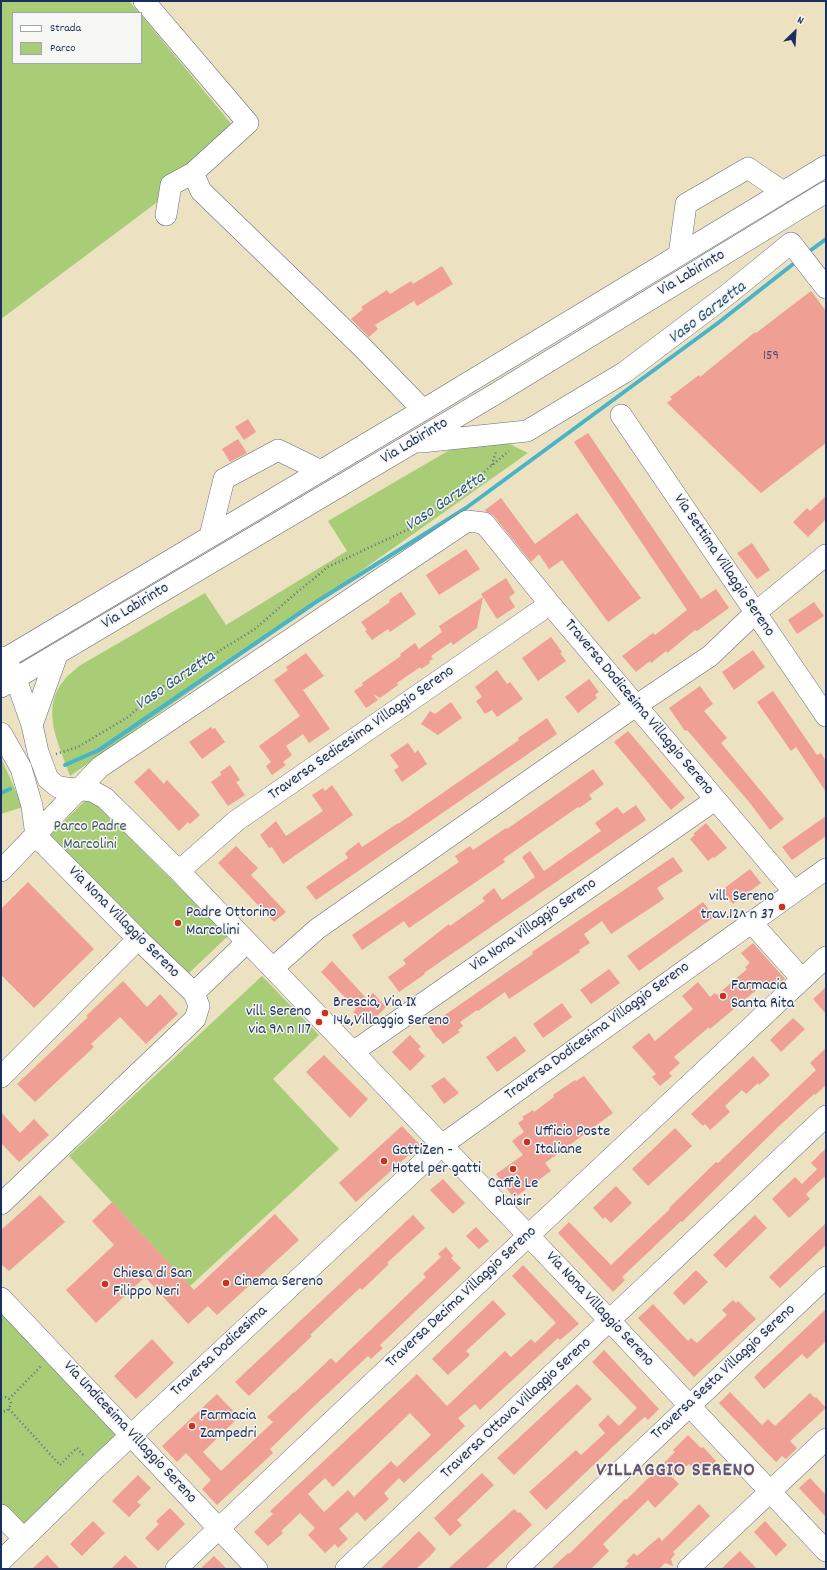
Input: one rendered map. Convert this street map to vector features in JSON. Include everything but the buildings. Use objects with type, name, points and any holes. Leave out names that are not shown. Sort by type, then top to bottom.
[{"type":"street","points":[[144,1],[248,124],[193,173],[171,185],[166,215]]},
{"type":"street","name":"Via Labirinto","points":[[2,659],[423,410],[826,166]]},
{"type":"street","points":[[679,255],[686,204],[748,168],[783,192]]},
{"type":"street","points":[[193,173],[201,191],[362,347],[423,410]]},
{"type":"street","name":"Via Labirinto","points":[[8,683],[414,442],[826,192]]},
{"type":"street","points":[[794,212],[798,252],[826,288]]},
{"type":"street","points":[[414,442],[527,431],[625,372],[727,295],[798,252]]},
{"type":"street","name":"Via Settima Villaggio Sereno","points":[[621,415],[826,716]]},
{"type":"street","points":[[210,536],[224,479],[278,450],[321,471]]},
{"type":"street","name":"Traversa Dodicesima Villaggio Sereno","points":[[79,789],[100,767],[467,521],[484,523],[550,604],[794,892]]},
{"type":"street","points":[[273,968],[317,929],[637,705],[710,656],[755,613],[823,562]]},
{"type":"street","name":"Traversa Sedicesima Villaggio Sereno","points":[[179,871],[236,821],[550,604]]},
{"type":"street","points":[[32,725],[57,655]]},
{"type":"street","name":"Via Nona Villaggio Sereno","points":[[2,659],[8,683],[32,725],[41,760],[48,779],[58,787],[92,791],[105,798],[179,871],[610,1321],[826,1551]]},
{"type":"street","points":[[4,741],[21,768],[32,806],[36,836]]},
{"type":"street","points":[[1,871],[36,836],[79,789]]},
{"type":"street","name":"Via Nona Villaggio Sereno","points":[[354,1052],[716,800]]},
{"type":"street","name":"Via Nona Villaggio Sereno","points":[[36,836],[194,993]]},
{"type":"street","name":"Traversa Dodicesima Villaggio Sereno","points":[[442,1145],[826,869]]},
{"type":"street","points":[[751,922],[802,979]]},
{"type":"street","points":[[1,1077],[138,939]]},
{"type":"street","points":[[1,1204],[195,1019],[199,1006],[194,993],[247,942]]},
{"type":"street","name":"Traversa Decima Villaggio Sereno","points":[[176,1569],[528,1235],[826,957]]},
{"type":"street","name":"Traversa Ottava Villaggio Sereno","points":[[346,1569],[826,1116]]},
{"type":"street","name":"Traversa Dodicesima","points":[[1,1561],[96,1468],[442,1145]]},
{"type":"street","name":"Traversa Sesta Villaggio Sereno","points":[[517,1569],[826,1277]]},
{"type":"street","name":"Via Undicesima Villaggio Sereno","points":[[1,1298],[257,1569]]},
{"type":"street","points":[[688,1569],[826,1439]]},
{"type":"street","points":[[1,1515],[24,1539]]},
{"type":"path","points":[[41,760],[78,746],[128,717],[167,683],[255,629],[328,567],[409,529],[483,473],[507,453],[527,431]]},
{"type":"path","points":[[9,1399],[54,1354]]},
{"type":"path","points":[[1,1397],[7,1397],[9,1399]]},
{"type":"path","points":[[1,1412],[6,1412],[9,1409],[11,1404],[9,1399]]},
{"type":"path","points":[[9,1409],[60,1465],[77,1448],[96,1468]]},
{"type":"green space","points":[[1,1],[129,1],[138,12],[12,12],[12,64],[142,64],[142,16],[243,138],[1,319]]},
{"type":"green space","points":[[495,437],[528,453],[70,776],[57,739],[52,714],[53,702],[57,690],[67,677],[79,666],[205,593],[226,625],[347,551],[328,521],[465,441]]},
{"type":"green space","points":[[1,758],[23,807],[1,814]]},
{"type":"green space","name":"Parco Padre Marcolini","points":[[89,797],[228,936],[189,973],[48,837]]},
{"type":"green space","points":[[262,976],[319,1035],[273,1079],[339,1149],[190,1286],[69,1156]]},
{"type":"green space","points":[[1,1309],[121,1433],[25,1526],[1,1502]]},
{"type":"waterway","name":"Vaso Garzetta","points":[[807,253],[826,239]]},
{"type":"waterway","name":"Vaso Garzetta","points":[[65,765],[99,750],[316,602],[466,508],[718,323],[797,261]]},
{"type":"waterway","name":"Vaso Garzetta","points":[[1,793],[10,789]]},
{"type":"place","name":"vill. Sereno trav.12^ n 37","points":[[782,907]]},
{"type":"place","name":"Padre Ottorino Marcolini","points":[[178,923]]},
{"type":"place","name":"Farmacia Santa Rita","points":[[723,996]]},
{"type":"place","name":"Brescia, Via IX 146,Villaggio Sereno","points":[[325,1013]]},
{"type":"place","name":"vill. Sereno via 9^ n 117","points":[[319,1022]]},
{"type":"place","name":"Ufficio Poste Italiane","points":[[527,1142]]},
{"type":"place","name":"GattiZen - Hotel per gatti","points":[[384,1161]]},
{"type":"place","name":"Caffè Le Plaisir","points":[[513,1169]]},
{"type":"place","name":"Cinema Sereno","points":[[226,1283]]},
{"type":"place","name":"Chiesa di San Filippo Neri","points":[[105,1284]]},
{"type":"place","name":"Farmacia Zampedri","points":[[192,1426]]},
{"type":"district","name":"VILLAGGIO SERENO","points":[[676,1472]]}]
